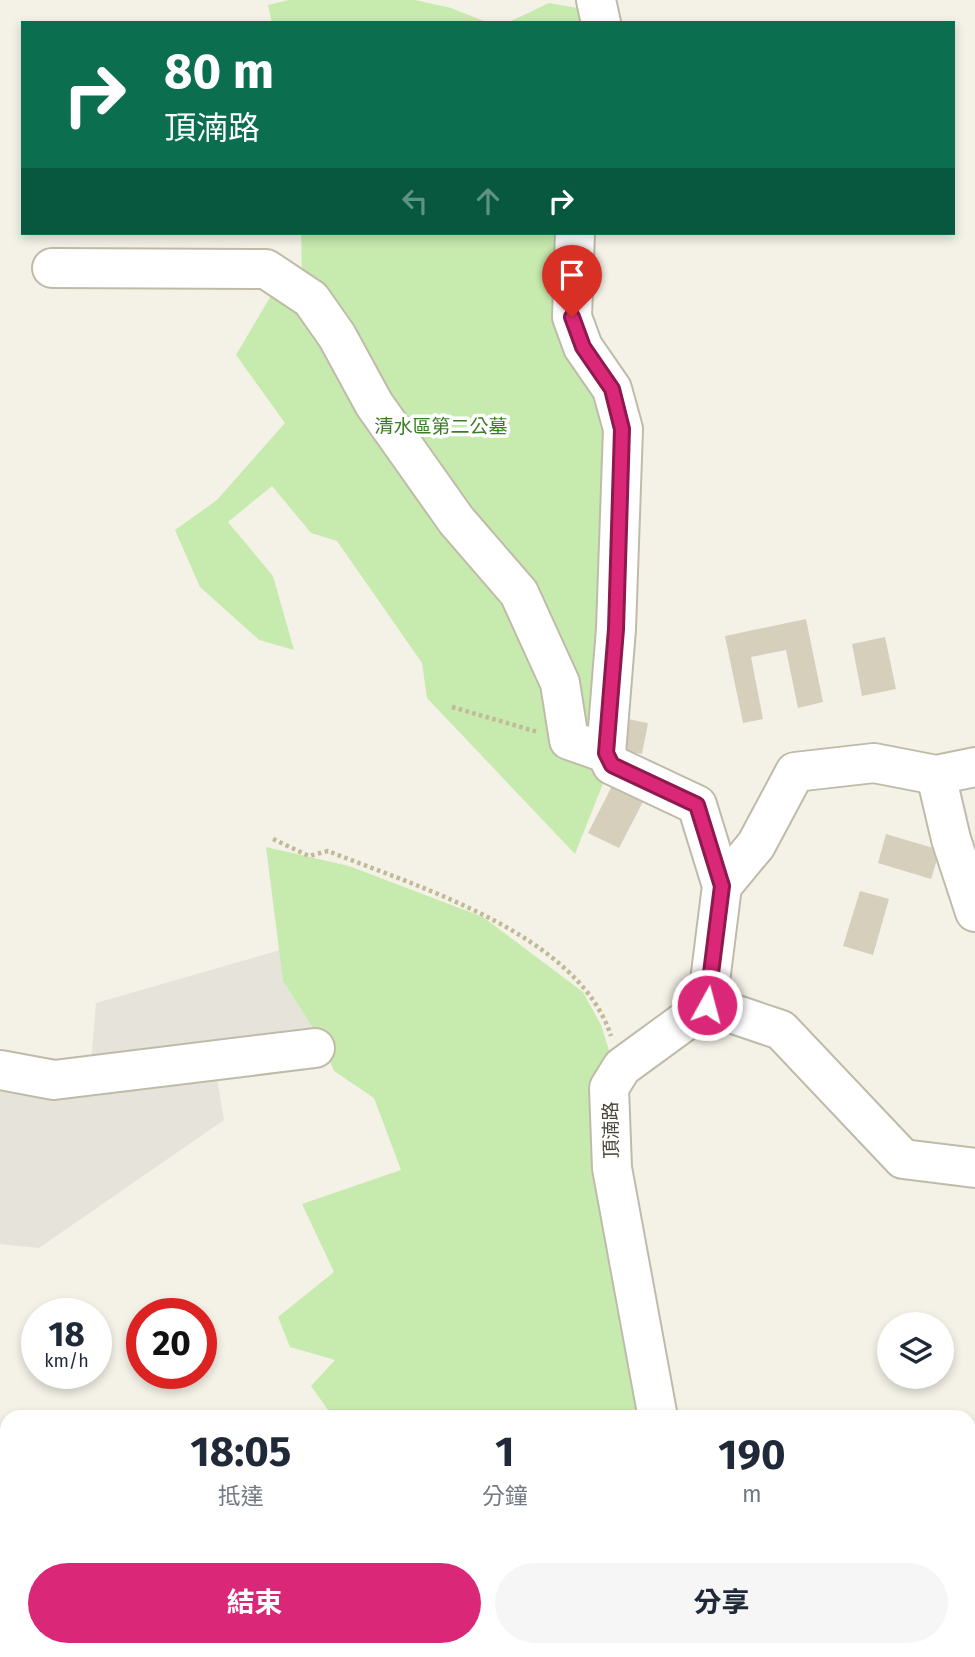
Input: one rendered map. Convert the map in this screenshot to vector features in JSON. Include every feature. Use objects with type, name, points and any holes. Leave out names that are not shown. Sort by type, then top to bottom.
[{"type":"street","points":[[596,0],[601,21]]},
{"type":"street","points":[[575,235],[572,317],[583,347],[612,389],[622,429],[616,629],[606,753],[612,765],[697,805],[722,886],[707,1005],[622,1067]]},
{"type":"street","points":[[52,268],[266,269],[311,299],[337,337],[374,404],[456,520],[519,593],[560,683],[569,740],[606,753]]},
{"type":"street","points":[[722,886],[756,845],[795,772],[874,763],[936,775],[975,767]]},
{"type":"street","points":[[936,775],[951,839],[975,912]]},
{"type":"street","points":[[707,1005],[781,1030],[903,1159],[975,1167]]},
{"type":"street","points":[[0,1070],[54,1080],[315,1048]]},
{"type":"street","name":"頂湳路","points":[[622,1067],[610,1088],[612,1168],[657,1410]]},
{"type":"path","points":[[452,707],[569,740]]},
{"type":"path","points":[[273,839],[309,856],[328,851],[477,911],[545,951],[583,985],[605,1017],[622,1067]]},
{"type":"shaded area","points":[[280,950],[283,981],[320,1039],[216,1072],[224,1120],[39,1248],[0,1244],[0,1054],[46,1063],[91,1062],[96,1003]]},
{"type":"green space","points":[[289,0],[415,0],[451,8],[484,21],[272,21],[268,5]]},
{"type":"green space","points":[[549,3],[588,10],[586,21],[511,21]]},
{"type":"green space","name":"清水區第二公墓","points":[[301,235],[564,235],[605,416],[604,781],[575,854],[427,698],[422,663],[337,541],[311,533],[272,486],[228,522],[273,576],[294,650],[259,640],[200,587],[175,530],[217,500],[285,423],[236,355],[272,294],[302,277]]},
{"type":"green space","points":[[266,847],[349,866],[483,917],[583,992],[601,1025],[612,1060],[648,1410],[328,1410],[311,1386],[335,1360],[290,1347],[278,1317],[334,1272],[302,1204],[401,1170],[374,1098],[334,1071],[320,1039],[283,981]]},
{"type":"building","points":[[806,619],[823,702],[798,708],[786,650],[751,657],[763,719],[743,723],[725,636]]},
{"type":"building","points":[[885,637],[896,689],[862,696],[852,644]]},
{"type":"building","points":[[623,718],[648,723],[642,754],[617,749]]},
{"type":"building","points":[[614,782],[645,798],[619,848],[588,833]]},
{"type":"building","points":[[886,834],[940,850],[931,879],[878,863]]},
{"type":"building","points":[[860,891],[889,899],[873,955],[843,946]]},
{"type":"route","points":[[572,317],[583,347],[612,389],[622,429],[616,629],[606,753],[612,765],[697,805],[722,886],[707,1005]]}]
